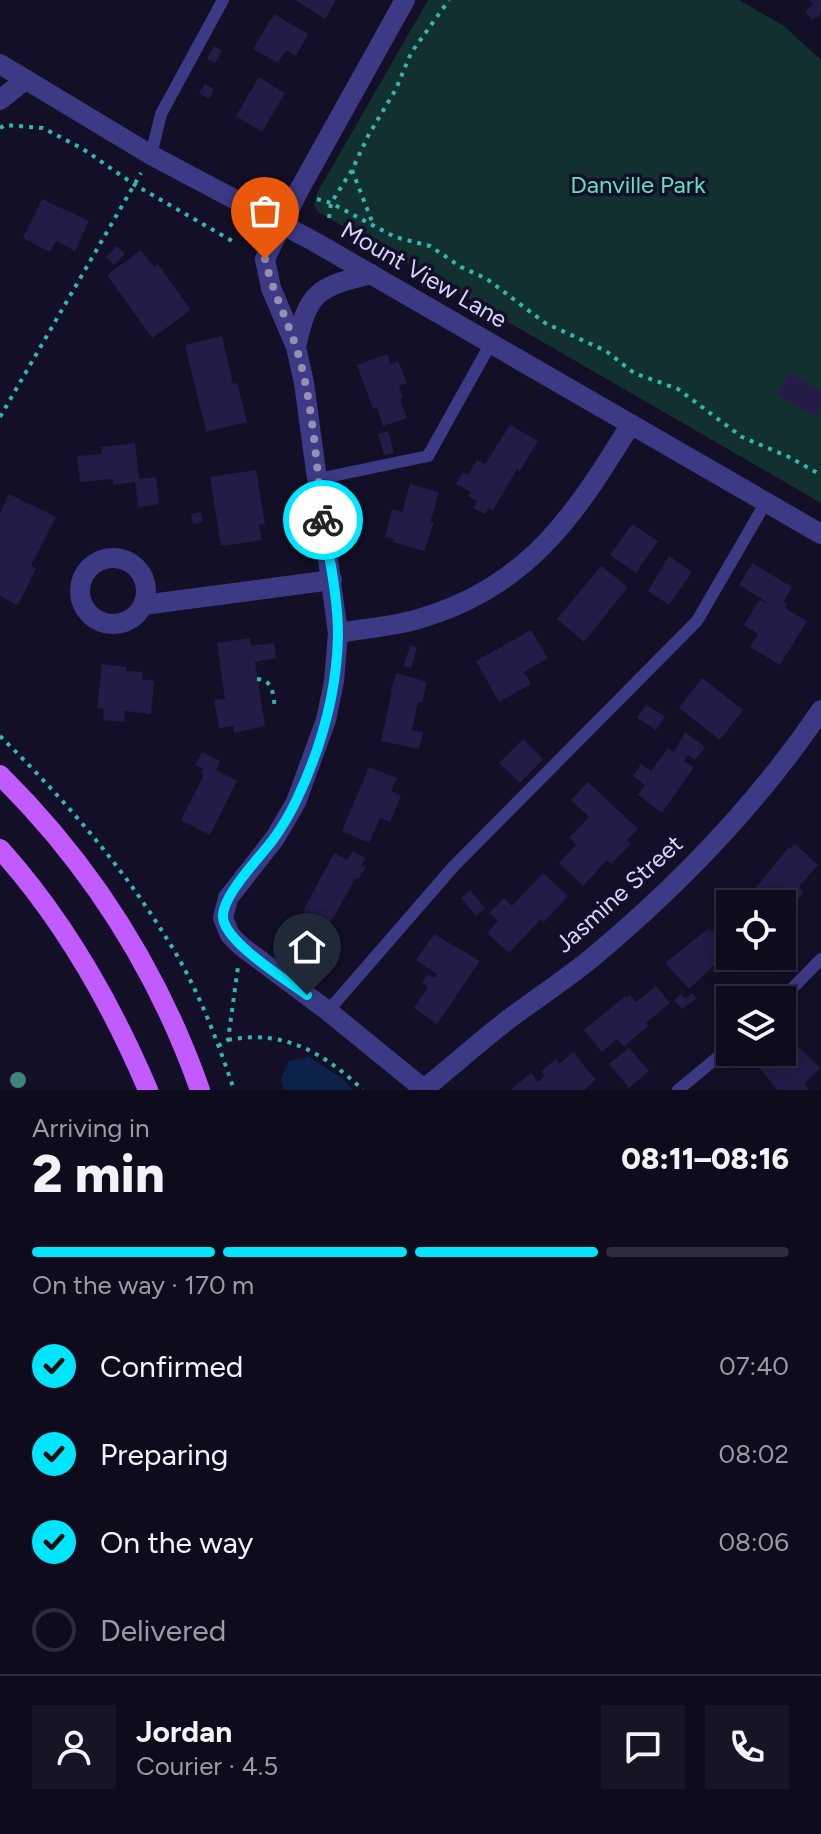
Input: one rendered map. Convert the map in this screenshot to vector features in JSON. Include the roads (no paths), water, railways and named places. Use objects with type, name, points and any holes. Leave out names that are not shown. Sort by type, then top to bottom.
[{"type":"main road","points":[[0,775],[65,844],[110,907],[148,969],[200,1090]]},
{"type":"main road","points":[[0,849],[24,876],[67,937],[128,1044],[148,1090]]},
{"type":"street","points":[[405,0],[265,259],[271,288],[296,347],[304,383],[338,633],[334,681],[312,763],[296,802],[275,838],[228,898],[223,918],[230,935],[241,946],[328,1011],[425,1090]]},
{"type":"street","name":"Mount View Lane","points":[[0,64],[151,155],[371,274],[821,534]]},
{"type":"street","points":[[0,100],[24,81]]},
{"type":"street","points":[[296,347],[303,313],[315,296],[332,284],[371,274]]},
{"type":"street","points":[[338,633],[428,616],[468,600],[506,579],[564,525],[590,491],[631,424]]},
{"type":"street","points":[[143,605],[332,580]]},
{"type":"street","name":"Jasmine Street","points":[[425,1090],[644,912],[758,793],[821,710]]},
{"type":"lane","points":[[151,155],[161,114],[223,0]]},
{"type":"lane","points":[[318,479],[428,456],[491,343]]},
{"type":"lane","points":[[328,1011],[454,866],[697,621],[766,502]]},
{"type":"lane","points":[[795,986],[821,959]]},
{"type":"lane","points":[[678,1090],[716,1059]]},
{"type":"water","points":[[309,1057],[342,1078],[353,1090],[284,1090],[281,1079],[289,1061]]},
{"type":"park label","name":"Danville Park","points":[[638,185]]}]
